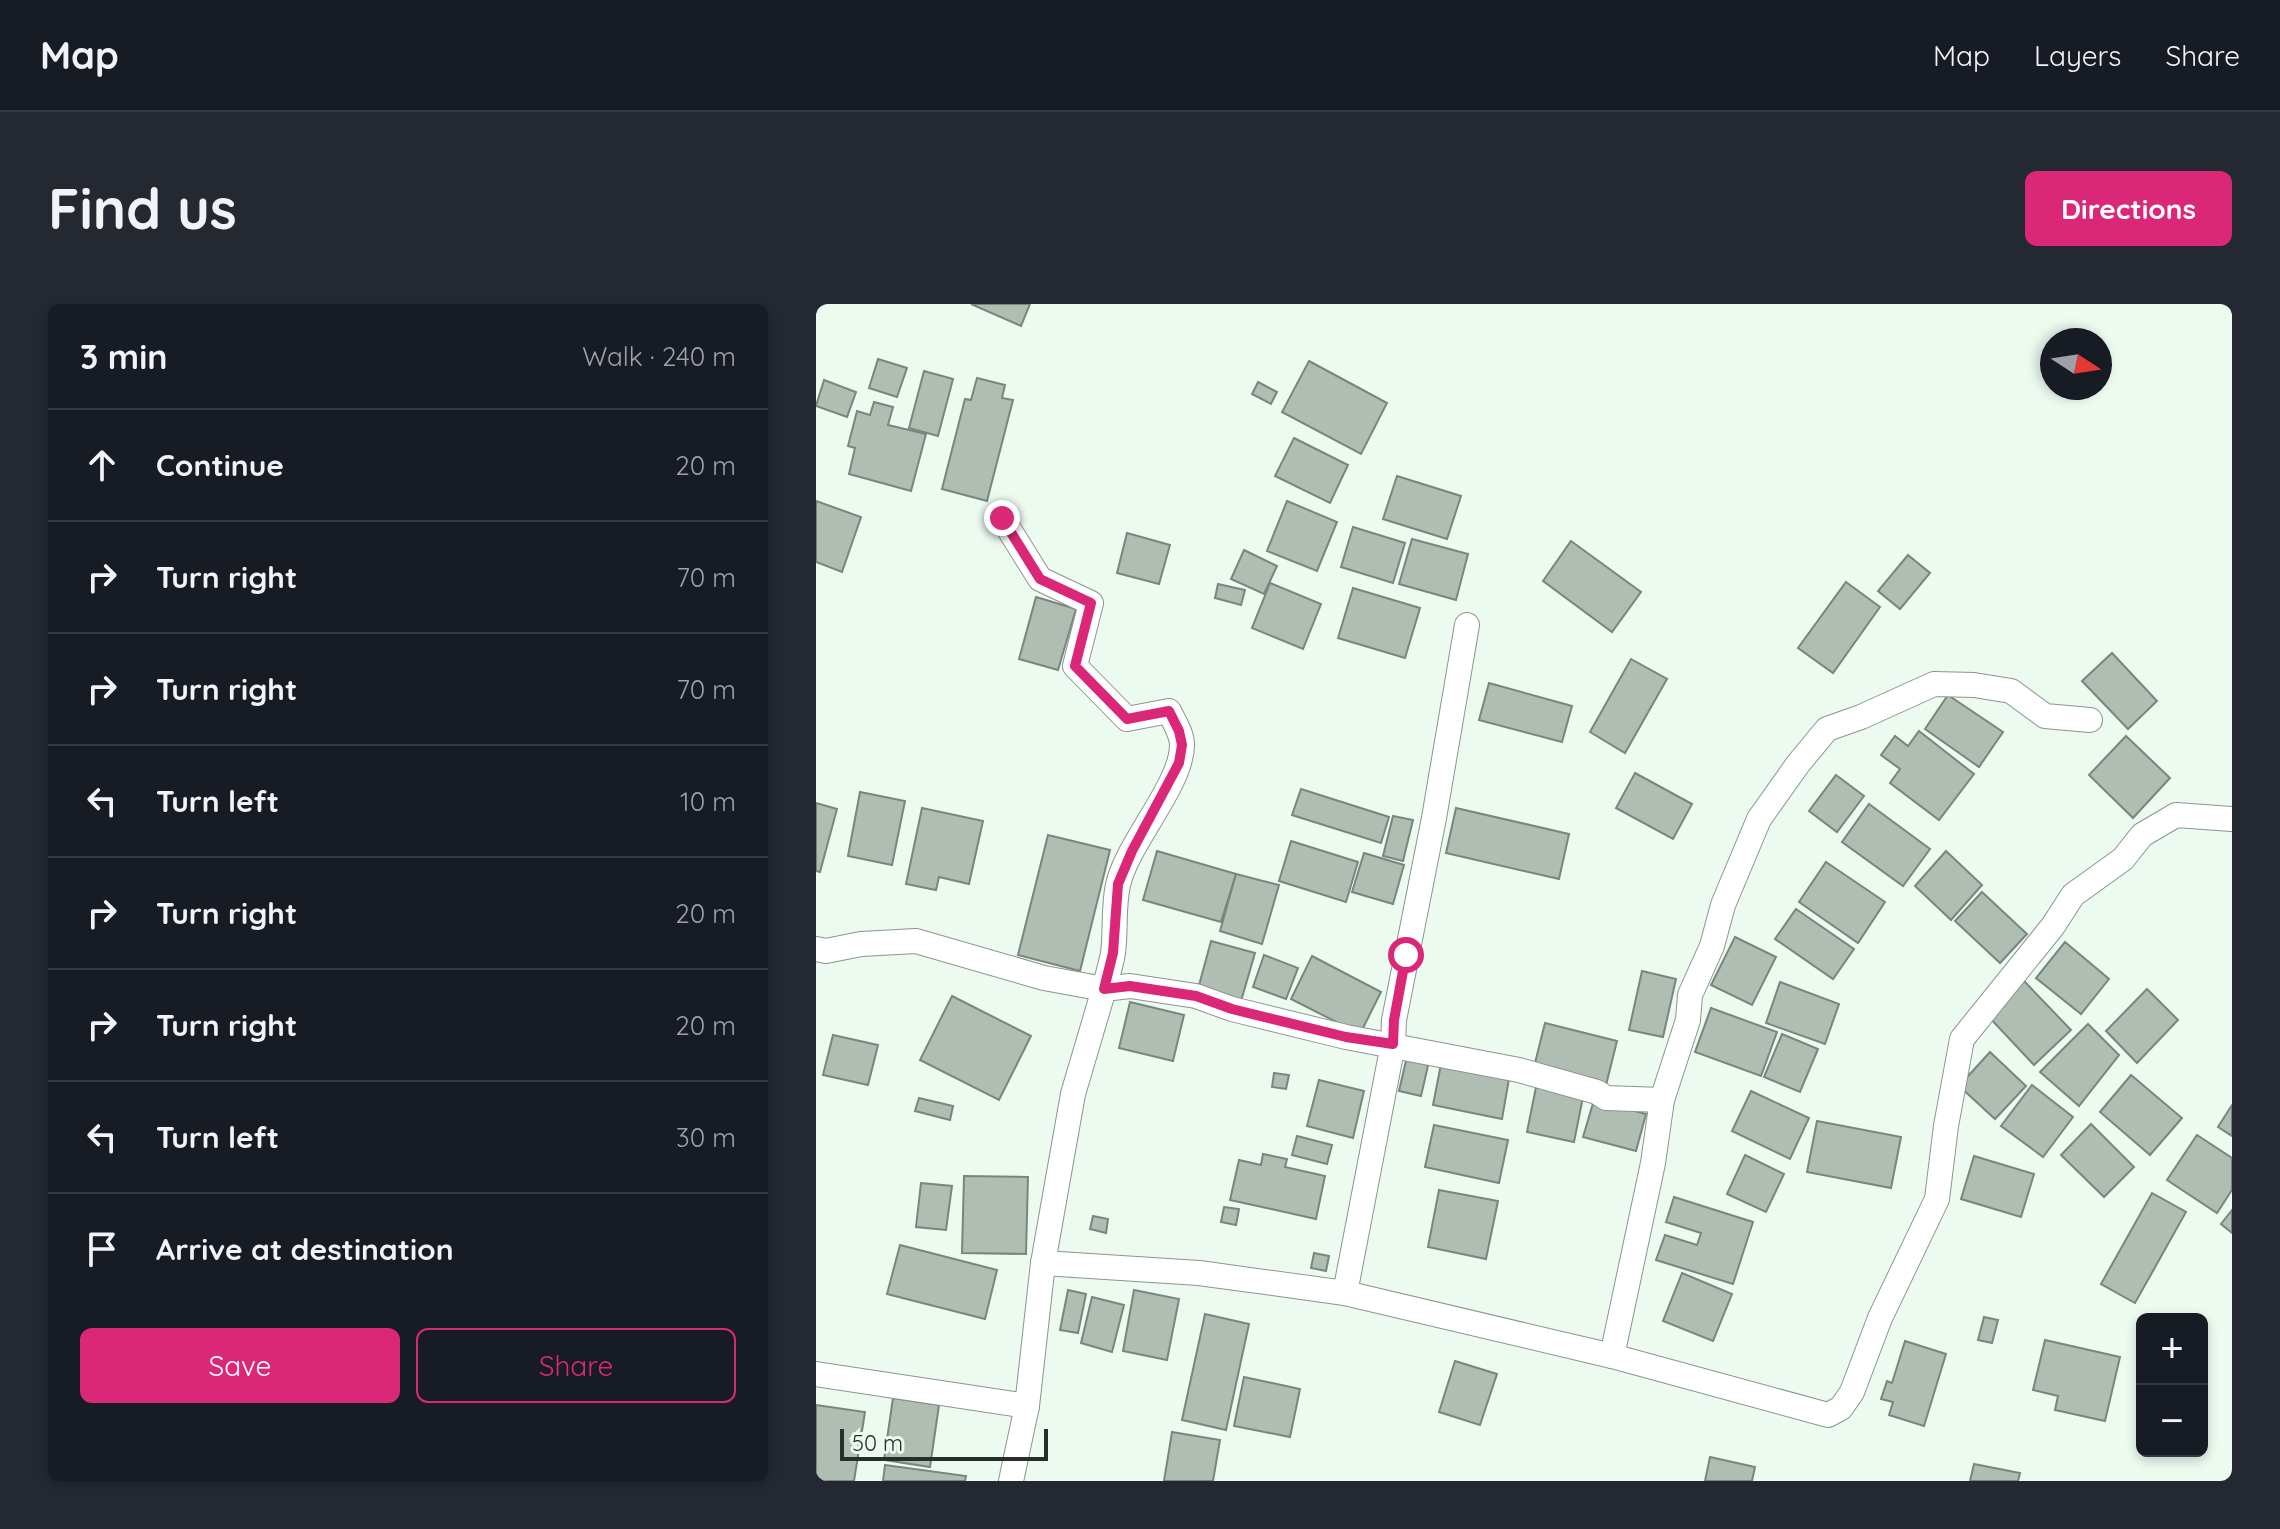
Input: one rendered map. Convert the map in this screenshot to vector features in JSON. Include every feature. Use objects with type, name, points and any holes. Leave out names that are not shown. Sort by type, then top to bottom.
[{"type":"street","points":[[1002,518],[1040,579],[1091,603],[1075,666],[1127,719],[1169,711],[1182,745],[1179,763],[1118,884],[1113,953],[1073,1094],[1043,1263],[1027,1406],[1011,1481]]},
{"type":"street","points":[[1345,1293],[1393,1044],[1394,1020],[1434,818],[1467,625]]},
{"type":"street","points":[[1612,1356],[1653,1163],[1662,1100],[1688,1020],[1690,995],[1712,946],[1723,905],[1759,819],[1798,764],[1827,729],[1934,684],[1974,685],[2011,691],[2045,716],[2090,720]]},
{"type":"street","points":[[1043,1263],[1199,1273],[1345,1293],[1612,1356],[1828,1415],[1841,1408],[1852,1392],[1880,1318],[1937,1199],[1962,1039],[2053,926],[2073,895],[2123,859],[2142,835],[2176,815],[2232,819]]},
{"type":"street","points":[[816,949],[826,951],[861,944],[916,941],[1044,978],[1104,989],[1130,986],[1196,996],[1232,1009],[1346,1037],[1519,1070],[1597,1092],[1606,1098],[1662,1100]]},
{"type":"street","points":[[816,1374],[1027,1406]]},
{"type":"building","points":[[971,304],[1030,304],[1021,326]]},
{"type":"building","points":[[878,359],[907,368],[897,397],[869,388]]},
{"type":"building","points":[[1309,361],[1387,403],[1361,454],[1282,412]]},
{"type":"building","points":[[924,371],[953,379],[938,436],[909,428]]},
{"type":"building","points":[[977,378],[1005,385],[1002,398],[1013,400],[987,501],[942,489],[965,399],[971,400]]},
{"type":"building","points":[[824,380],[856,392],[847,417],[816,406]]},
{"type":"building","points":[[1258,382],[1277,392],[1271,404],[1252,394]]},
{"type":"building","points":[[874,402],[893,407],[888,425],[926,434],[911,491],[849,474],[855,448],[848,446],[857,411],[870,415]]},
{"type":"building","points":[[1294,438],[1348,465],[1330,503],[1275,476]]},
{"type":"building","points":[[1397,476],[1461,496],[1447,539],[1383,519]]},
{"type":"building","points":[[816,501],[861,517],[842,572],[816,562]]},
{"type":"building","points":[[1287,501],[1337,522],[1317,571],[1267,551]]},
{"type":"building","points":[[1353,527],[1405,543],[1393,583],[1341,567]]},
{"type":"building","points":[[1127,533],[1170,545],[1159,584],[1117,573]]},
{"type":"building","points":[[1412,539],[1468,554],[1456,600],[1399,584]]},
{"type":"building","points":[[1571,541],[1641,592],[1612,632],[1543,581]]},
{"type":"building","points":[[1244,550],[1277,566],[1264,594],[1231,579]]},
{"type":"building","points":[[1908,555],[1930,573],[1900,609],[1878,591]]},
{"type":"building","points":[[1846,582],[1880,607],[1833,673],[1798,648]]},
{"type":"building","points":[[1270,583],[1321,604],[1303,649],[1252,628]]},
{"type":"building","points":[[1218,584],[1245,590],[1241,605],[1215,598]]},
{"type":"building","points":[[1353,588],[1420,608],[1405,658],[1338,638]]},
{"type":"building","points":[[1036,597],[1076,609],[1058,670],[1019,659]]},
{"type":"building","points":[[2112,653],[2157,701],[2128,729],[2082,681]]},
{"type":"building","points":[[1631,659],[1667,679],[1625,753],[1590,732]]},
{"type":"building","points":[[1489,683],[1572,706],[1562,742],[1479,720]]},
{"type":"building","points":[[1948,695],[2003,732],[1979,767],[1925,729]]},
{"type":"building","points":[[1919,731],[1974,774],[1939,820],[1890,783],[1900,769],[1881,755],[1895,736],[1908,746]]},
{"type":"building","points":[[2126,736],[2170,778],[2133,818],[2089,775]]},
{"type":"building","points":[[1635,773],[1692,804],[1673,839],[1616,808]]},
{"type":"building","points":[[1836,775],[1864,796],[1837,832],[1809,811]]},
{"type":"building","points":[[1301,789],[1389,817],[1381,843],[1292,815]]},
{"type":"building","points":[[860,792],[905,801],[892,865],[848,856]]},
{"type":"building","points":[[816,803],[837,809],[820,872],[816,871]]},
{"type":"building","points":[[1869,804],[1930,849],[1903,886],[1842,842]]},
{"type":"building","points":[[922,808],[983,821],[969,884],[939,877],[936,890],[906,884]]},
{"type":"building","points":[[1456,808],[1569,834],[1559,879],[1446,853]]},
{"type":"building","points":[[1393,816],[1413,820],[1403,861],[1383,856]]},
{"type":"building","points":[[1048,835],[1110,850],[1080,971],[1018,955]]},
{"type":"building","points":[[1291,841],[1358,862],[1346,902],[1279,881]]},
{"type":"building","points":[[1157,851],[1236,874],[1221,922],[1143,900]]},
{"type":"building","points":[[1946,851],[1982,885],[1951,920],[1915,886]]},
{"type":"building","points":[[1364,853],[1404,865],[1393,904],[1352,892]]},
{"type":"building","points":[[1826,862],[1885,902],[1858,943],[1799,902]]},
{"type":"building","points":[[1236,874],[1279,885],[1262,944],[1220,931]]},
{"type":"building","points":[[1982,892],[2027,934],[2000,963],[1955,921]]},
{"type":"building","points":[[1796,909],[1854,949],[1833,979],[1775,939]]},
{"type":"building","points":[[1735,937],[1776,957],[1752,1005],[1711,985]]},
{"type":"building","points":[[1211,941],[1255,953],[1241,1001],[1198,989]]},
{"type":"building","points":[[2065,942],[2109,979],[2081,1014],[2036,978]]},
{"type":"building","points":[[1264,955],[1298,968],[1286,999],[1253,987]]},
{"type":"building","points":[[1312,956],[1381,992],[1360,1034],[1291,999]]},
{"type":"building","points":[[1642,971],[1676,979],[1663,1037],[1629,1030]]},
{"type":"building","points":[[2024,981],[2071,1030],[2034,1065],[1988,1016]]},
{"type":"building","points":[[1780,982],[1839,1004],[1825,1044],[1766,1023]]},
{"type":"building","points":[[2147,989],[2178,1020],[2137,1063],[2106,1031]]},
{"type":"building","points":[[952,996],[1031,1036],[999,1100],[920,1060]]},
{"type":"building","points":[[1130,1002],[1184,1015],[1173,1061],[1119,1048]]},
{"type":"building","points":[[1711,1008],[1777,1032],[1761,1076],[1695,1052]]},
{"type":"building","points":[[1545,1023],[1617,1041],[1606,1085],[1534,1067]]},
{"type":"building","points":[[2088,1024],[2119,1055],[2079,1106],[2040,1072]]},
{"type":"building","points":[[1782,1034],[1818,1049],[1800,1092],[1764,1077]]},
{"type":"building","points":[[833,1035],[878,1045],[868,1085],[823,1075]]},
{"type":"building","points":[[1408,1052],[1430,1057],[1421,1096],[1399,1091]]},
{"type":"building","points":[[1990,1052],[2026,1086],[1995,1119],[1959,1086]]},
{"type":"building","points":[[1442,1059],[1510,1073],[1502,1119],[1433,1105]]},
{"type":"building","points":[[1274,1073],[1289,1075],[1286,1089],[1272,1087]]},
{"type":"building","points":[[2131,1075],[2182,1118],[2150,1155],[2100,1112]]},
{"type":"building","points":[[1319,1080],[1364,1091],[1353,1138],[1307,1126]]},
{"type":"building","points":[[2032,1085],[2073,1117],[2043,1157],[2001,1126]]},
{"type":"building","points":[[1536,1087],[1583,1097],[1574,1142],[1527,1132]]},
{"type":"building","points":[[1751,1091],[1809,1118],[1790,1159],[1732,1131]]},
{"type":"building","points":[[919,1098],[953,1106],[950,1120],[915,1111]]},
{"type":"building","points":[[1594,1100],[1646,1114],[1636,1151],[1583,1137]]},
{"type":"building","points":[[2232,1105],[2232,1136],[2218,1127]]},
{"type":"building","points":[[1817,1121],[1901,1137],[1891,1188],[1807,1172]]},
{"type":"building","points":[[2091,1124],[2134,1167],[2104,1197],[2061,1155]]},
{"type":"building","points":[[1434,1125],[1508,1140],[1499,1183],[1425,1167]]},
{"type":"building","points":[[2197,1135],[2232,1158],[2232,1190],[2217,1213],[2167,1180]]},
{"type":"building","points":[[1297,1136],[1332,1145],[1327,1164],[1292,1155]]},
{"type":"building","points":[[1263,1154],[1287,1159],[1285,1167],[1325,1176],[1316,1219],[1230,1200],[1239,1160],[1261,1165]]},
{"type":"building","points":[[1745,1155],[1784,1174],[1766,1212],[1727,1194]]},
{"type":"building","points":[[1974,1156],[2034,1174],[2021,1217],[1961,1199]]},
{"type":"building","points":[[964,1176],[1028,1177],[1026,1254],[962,1253]]},
{"type":"building","points":[[921,1183],[952,1186],[946,1230],[916,1227]]},
{"type":"building","points":[[1439,1190],[1498,1201],[1486,1259],[1428,1247]]},
{"type":"building","points":[[2152,1193],[2186,1212],[2135,1303],[2101,1284]]},
{"type":"building","points":[[1674,1197],[1753,1222],[1733,1284],[1656,1260],[1665,1235],[1697,1245],[1701,1233],[1666,1222]]},
{"type":"building","points":[[1224,1207],[1239,1209],[1236,1225],[1221,1222]]},
{"type":"building","points":[[2232,1210],[2232,1233],[2221,1224]]},
{"type":"building","points":[[1093,1216],[1108,1219],[1106,1233],[1090,1229]]},
{"type":"building","points":[[900,1245],[997,1270],[985,1319],[887,1294]]},
{"type":"building","points":[[1314,1253],[1329,1256],[1326,1271],[1311,1268]]},
{"type":"building","points":[[1682,1273],[1732,1294],[1713,1341],[1663,1321]]},
{"type":"building","points":[[1068,1290],[1086,1294],[1078,1333],[1060,1330]]},
{"type":"building","points":[[1134,1290],[1179,1299],[1167,1360],[1123,1351]]},
{"type":"building","points":[[1092,1297],[1124,1305],[1112,1352],[1081,1343]]},
{"type":"building","points":[[1205,1314],[1249,1324],[1226,1430],[1182,1420]]},
{"type":"building","points":[[1984,1317],[1998,1320],[1992,1343],[1978,1340]]},
{"type":"building","points":[[2045,1340],[2120,1357],[2105,1421],[2055,1410],[2058,1396],[2033,1390]]},
{"type":"building","points":[[1905,1341],[1946,1354],[1924,1426],[1889,1415],[1893,1402],[1881,1399],[1887,1381],[1892,1383]]},
{"type":"building","points":[[1455,1361],[1497,1374],[1480,1425],[1439,1412]]},
{"type":"building","points":[[1244,1377],[1300,1389],[1290,1437],[1234,1426]]},
{"type":"building","points":[[893,1398],[939,1405],[930,1467],[884,1460]]},
{"type":"building","points":[[816,1405],[865,1412],[854,1481],[816,1481]]},
{"type":"building","points":[[1172,1432],[1220,1440],[1213,1481],[1164,1481]]},
{"type":"building","points":[[1710,1457],[1755,1467],[1752,1481],[1705,1481]]},
{"type":"building","points":[[1974,1464],[2020,1473],[2018,1481],[1970,1481]]},
{"type":"building","points":[[885,1465],[966,1476],[965,1481],[883,1481]]},
{"type":"route","points":[[1002,518],[1040,579],[1091,603],[1075,666],[1127,719],[1169,711],[1179,731],[1182,745],[1179,763],[1118,884],[1113,953],[1104,989],[1130,986],[1196,996],[1232,1009],[1346,1037],[1393,1044],[1394,1020],[1406,955]]}]
